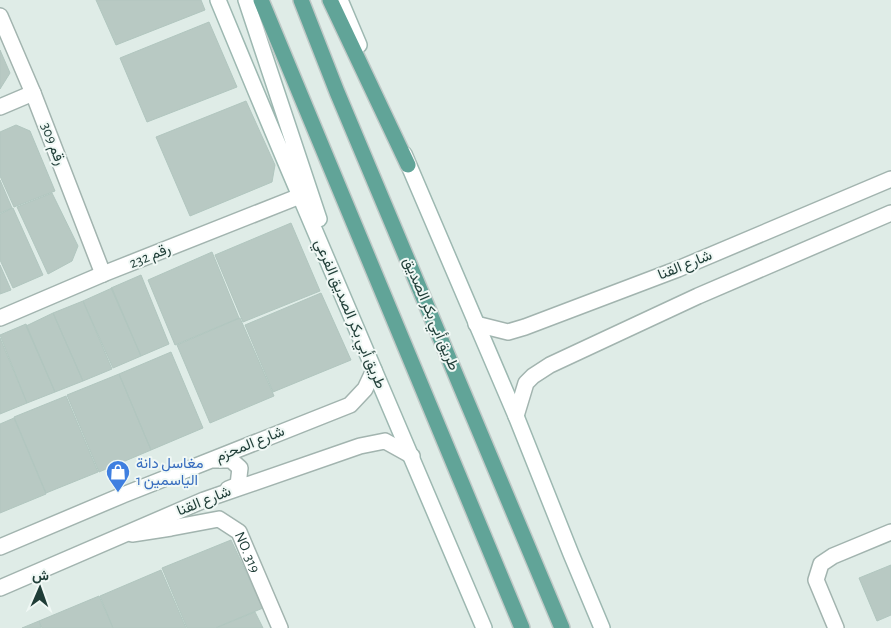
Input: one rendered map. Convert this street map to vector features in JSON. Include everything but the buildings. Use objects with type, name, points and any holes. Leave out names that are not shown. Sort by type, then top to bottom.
[{"type":"main road","points":[[261,0],[522,628]]},
{"type":"main road","name":"طريق أبي بكر الصديق","points":[[301,0],[337,92],[562,628]]},
{"type":"main road","points":[[330,0],[408,165]]},
{"type":"street","name":"طريق أبي بكر الصديق الفرعي","points":[[218,0],[484,628]]},
{"type":"street","points":[[246,0],[351,315]]},
{"type":"street","points":[[340,0],[408,165],[516,416],[602,628]]},
{"type":"street","name":"رقم 309","points":[[0,16],[33,93],[104,274]]},
{"type":"street","points":[[0,107],[33,93]]},
{"type":"street","name":"شارع القنا","points":[[476,324],[508,332],[525,327],[678,269],[891,179]]},
{"type":"street","name":"رقم 232","points":[[0,318],[104,274],[300,196]]},
{"type":"street","points":[[516,416],[526,383],[532,376],[550,364],[698,296],[891,213]]},
{"type":"street","name":"شارع المحزم","points":[[0,547],[350,404],[365,389],[374,370]]},
{"type":"street","name":"شارع القنا","points":[[0,588],[204,500],[360,446],[384,441],[412,456]]},
{"type":"street","points":[[124,495],[215,460],[231,460],[240,468],[238,485],[204,500]]},
{"type":"street","name":"NO. 319","points":[[123,535],[219,519],[239,532],[280,628]]},
{"type":"street","points":[[836,628],[816,580],[821,564],[833,556],[891,532]]},
{"type":"place","name":"مغاسل دانة الياسمين 1","points":[[118,493]]}]
